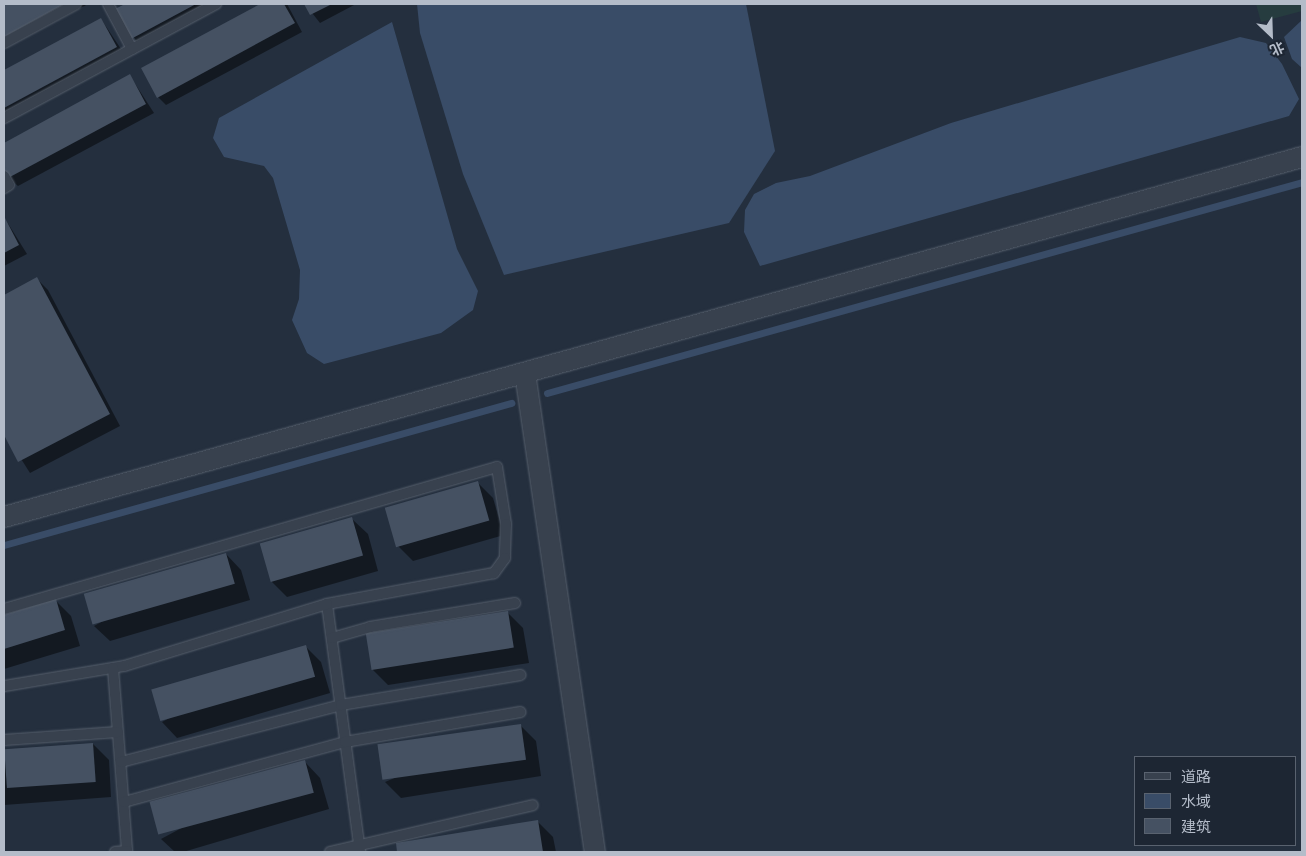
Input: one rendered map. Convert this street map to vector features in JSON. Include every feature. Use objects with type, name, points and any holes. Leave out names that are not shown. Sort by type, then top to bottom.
[{"type":"street","points":[[4,517],[1302,157]]},
{"type":"street","points":[[525,373],[595,852]]},
{"type":"lane","points":[[4,43],[76,4]]},
{"type":"lane","points":[[108,4],[132,49]]},
{"type":"lane","points":[[4,118],[216,4]]},
{"type":"lane","points":[[4,176],[9,185],[4,188]]},
{"type":"lane","points":[[4,609],[497,467],[506,524],[505,558],[494,573],[476,580],[327,604],[113,668],[4,686]]},
{"type":"lane","points":[[332,638],[370,627],[515,602]]},
{"type":"lane","points":[[327,604],[359,848]]},
{"type":"lane","points":[[113,668],[127,852],[114,852]]},
{"type":"lane","points":[[121,762],[341,705],[521,675]]},
{"type":"lane","points":[[124,802],[345,742],[520,712]]},
{"type":"lane","points":[[4,740],[118,732]]},
{"type":"lane","points":[[330,852],[359,848],[533,805]]},
{"type":"green space","points":[[1256,4],[1302,4],[1302,11],[1261,22]]},
{"type":"water","points":[[417,4],[746,4],[775,151],[729,223],[504,275],[463,174],[420,33]]},
{"type":"water","points":[[1302,20],[1302,68],[1292,59],[1284,37]]},
{"type":"water","points":[[392,22],[457,249],[478,291],[473,310],[441,333],[324,364],[307,353],[292,320],[299,299],[300,270],[273,178],[264,166],[224,157],[213,138],[219,118]]},
{"type":"water","points":[[1240,37],[1266,43],[1282,64],[1299,99],[1289,116],[760,266],[744,232],[745,210],[754,194],[776,183],[810,176],[951,123]]},
{"type":"building","points":[[4,4],[64,4],[4,37]]},
{"type":"building","points":[[125,4],[196,4],[131,39],[115,9]]},
{"type":"building","points":[[260,4],[284,4],[295,23],[157,98],[141,68]]},
{"type":"building","points":[[304,4],[332,4],[310,15]]},
{"type":"building","points":[[101,18],[117,47],[4,108],[4,70]]},
{"type":"building","points":[[130,74],[146,104],[8,178],[4,170],[4,143]]},
{"type":"building","points":[[4,216],[19,245],[4,253]]},
{"type":"building","points":[[37,277],[110,414],[18,462],[4,435],[4,295]]},
{"type":"building","points":[[478,481],[489,520],[396,547],[385,508]]},
{"type":"building","points":[[352,517],[363,555],[271,582],[260,543]]},
{"type":"building","points":[[226,553],[235,584],[93,625],[84,594]]},
{"type":"building","points":[[56,599],[65,630],[4,649],[4,615]]},
{"type":"building","points":[[508,611],[514,648],[372,670],[366,634]]},
{"type":"building","points":[[306,645],[315,677],[160,721],[151,689]]},
{"type":"building","points":[[521,724],[526,760],[382,780],[377,744]]},
{"type":"building","points":[[93,743],[96,782],[7,788],[4,749]]},
{"type":"building","points":[[305,760],[314,793],[158,835],[149,802]]},
{"type":"building","points":[[538,820],[543,852],[397,852],[396,843]]},
{"type":"waterway","points":[[547,393],[1302,182]]},
{"type":"waterway","points":[[4,545],[511,403]]}]
